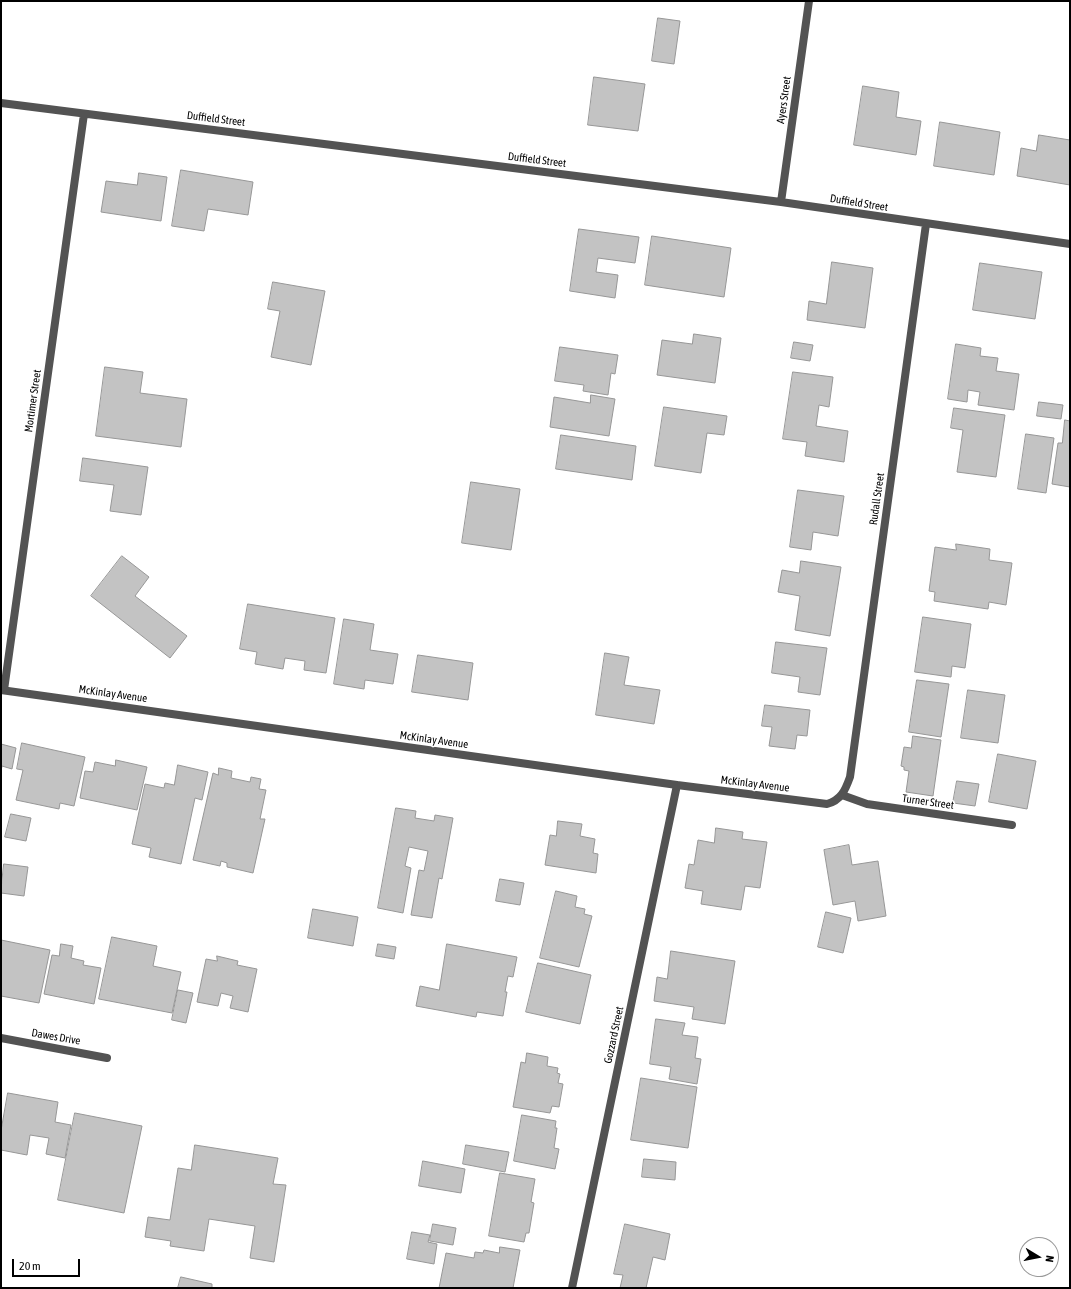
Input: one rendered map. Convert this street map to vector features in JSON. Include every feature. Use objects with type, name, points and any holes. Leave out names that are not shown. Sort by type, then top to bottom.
[{"type":"street","name":"Ayers Street","points":[[781,202],[809,1]]},
{"type":"street","name":"Duffield Street","points":[[1,103],[781,202],[1070,244]]},
{"type":"street","name":"Mortimer Street","points":[[3,690],[84,114]]},
{"type":"street","name":"Rudall Street","points":[[842,795],[850,777],[926,224]]},
{"type":"street","name":"McKinlay Avenue","points":[[3,690],[677,786],[827,804],[835,801],[842,795]]},
{"type":"street","name":"Gozzard Street","points":[[572,1288],[677,786]]},
{"type":"street","name":"Turner Street","points":[[842,795],[867,804],[1012,825]]},
{"type":"street","name":"Dawes Drive","points":[[1,1038],[107,1058]]},
{"type":"building","points":[[658,18],[680,21],[674,64],[652,61]]},
{"type":"building","points":[[594,77],[645,84],[638,131],[588,125]]},
{"type":"building","points":[[863,86],[899,92],[896,117],[921,121],[916,155],[854,145]]},
{"type":"building","points":[[940,122],[1000,132],[994,175],[934,166]]},
{"type":"building","points":[[1039,135],[1070,140],[1070,185],[1017,176],[1021,148],[1036,151]]},
{"type":"building","points":[[181,170],[253,182],[248,215],[208,209],[204,231],[172,226]]},
{"type":"building","points":[[139,173],[167,177],[161,221],[101,212],[106,181],[137,185]]},
{"type":"building","points":[[579,229],[639,237],[635,263],[598,258],[596,272],[618,275],[615,298],[570,291]]},
{"type":"building","points":[[652,236],[731,248],[724,297],[645,285]]},
{"type":"building","points":[[832,262],[873,268],[865,328],[807,320],[809,301],[826,304]]},
{"type":"building","points":[[980,263],[1042,272],[1035,319],[973,310]]},
{"type":"building","points":[[273,282],[325,291],[311,365],[271,357],[280,311],[268,309]]},
{"type":"building","points":[[694,334],[721,338],[715,383],[657,375],[662,340],[692,344]]},
{"type":"building","points":[[794,342],[813,345],[810,361],[791,358]]},
{"type":"building","points":[[956,344],[981,348],[980,356],[998,358],[996,371],[1019,374],[1014,410],[978,405],[980,392],[968,390],[967,402],[948,399]]},
{"type":"building","points":[[560,347],[618,355],[615,374],[611,373],[608,395],[583,391],[584,385],[555,381]]},
{"type":"building","points":[[105,367],[143,372],[140,393],[187,399],[181,447],[96,436]]},
{"type":"building","points":[[793,372],[833,377],[829,407],[819,405],[816,426],[848,431],[844,462],[805,456],[807,442],[783,439]]},
{"type":"building","points":[[591,395],[615,399],[609,436],[550,427],[554,397],[590,403]]},
{"type":"building","points":[[1039,402],[1063,405],[1061,419],[1037,416]]},
{"type":"building","points":[[664,407],[727,416],[724,435],[707,433],[701,473],[655,466]]},
{"type":"building","points":[[954,408],[1005,415],[996,477],[957,472],[963,430],[951,428]]},
{"type":"building","points":[[1065,420],[1070,421],[1070,487],[1052,484],[1058,443],[1062,443]]},
{"type":"building","points":[[1026,434],[1054,438],[1046,493],[1018,489]]},
{"type":"building","points":[[561,435],[636,446],[632,480],[556,469]]},
{"type":"building","points":[[83,458],[148,467],[141,515],[110,511],[114,485],[80,481]]},
{"type":"building","points":[[471,482],[520,489],[511,550],[462,543]]},
{"type":"building","points":[[798,490],[844,496],[838,536],[813,532],[811,550],[790,547]]},
{"type":"building","points":[[956,544],[990,549],[989,560],[1012,563],[1006,605],[989,602],[988,609],[934,601],[935,592],[929,591],[935,547],[956,550]]},
{"type":"building","points":[[122,556],[149,577],[135,596],[187,636],[170,658],[91,596]]},
{"type":"building","points":[[801,561],[841,567],[830,636],[795,630],[800,596],[778,592],[782,570],[799,573]]},
{"type":"building","points":[[248,604],[335,618],[326,673],[304,670],[305,661],[285,658],[283,669],[255,664],[257,652],[240,649]]},
{"type":"building","points":[[923,617],[971,624],[965,668],[952,666],[951,677],[915,672]]},
{"type":"building","points":[[344,619],[374,624],[370,650],[398,654],[393,684],[365,680],[364,689],[334,684]]},
{"type":"building","points":[[776,642],[827,648],[820,695],[798,692],[800,677],[772,673]]},
{"type":"building","points":[[605,653],[629,657],[624,685],[660,690],[654,724],[596,715]]},
{"type":"building","points":[[418,655],[473,663],[468,700],[412,692]]},
{"type":"building","points":[[917,680],[949,684],[941,737],[909,732]]},
{"type":"building","points":[[968,690],[1005,695],[998,743],[961,738]]},
{"type":"building","points":[[765,705],[810,710],[807,736],[797,735],[795,749],[769,746],[772,727],[762,726]]},
{"type":"building","points":[[913,736],[941,740],[933,796],[906,792],[909,771],[904,770],[904,767],[901,766],[904,747],[911,748]]},
{"type":"building","points":[[22,743],[85,757],[74,806],[60,803],[59,809],[16,800],[23,770],[17,769]]},
{"type":"building","points":[[1,744],[16,748],[12,769],[2,766],[1,771]]},
{"type":"building","points":[[998,754],[1036,761],[1027,809],[989,802]]},
{"type":"building","points":[[116,760],[147,767],[137,810],[80,798],[85,771],[93,772],[95,762],[115,766]]},
{"type":"building","points":[[178,765],[208,772],[202,800],[195,798],[181,864],[149,857],[151,848],[132,844],[145,784],[164,788],[165,783],[174,785]]},
{"type":"building","points":[[219,768],[232,771],[231,778],[250,782],[251,777],[261,779],[259,789],[266,790],[260,819],[265,819],[253,873],[227,867],[227,863],[221,861],[220,866],[193,860],[213,773],[218,775]]},
{"type":"building","points":[[957,781],[979,784],[975,806],[953,803]]},
{"type":"building","points":[[396,808],[416,811],[415,818],[434,821],[435,815],[453,818],[442,879],[439,878],[432,918],[411,915],[419,870],[424,871],[428,851],[409,847],[405,866],[411,868],[403,913],[378,908]]},
{"type":"building","points":[[11,814],[31,818],[26,841],[5,837]]},
{"type":"building","points":[[558,821],[582,824],[580,836],[595,839],[593,853],[598,854],[596,873],[545,865],[550,835],[556,836]]},
{"type":"building","points":[[716,828],[743,832],[742,839],[767,842],[760,888],[745,886],[741,910],[701,904],[703,891],[685,888],[689,864],[694,865],[698,840],[714,843]]},
{"type":"building","points":[[849,845],[852,865],[878,861],[886,916],[858,921],[855,901],[833,905],[824,850]]},
{"type":"building","points":[[4,864],[28,867],[24,896],[1,893]]},
{"type":"building","points":[[500,879],[524,883],[520,905],[496,901]]},
{"type":"building","points":[[556,891],[577,896],[575,907],[585,909],[584,914],[592,916],[579,967],[540,958]]},
{"type":"building","points":[[313,909],[358,917],[353,946],[308,938]]},
{"type":"building","points":[[826,912],[851,918],[843,953],[818,947]]},
{"type":"building","points":[[112,937],[157,946],[153,966],[181,972],[172,1013],[99,999]]},
{"type":"building","points":[[1,940],[50,950],[39,1003],[1,996]]},
{"type":"building","points":[[61,944],[73,946],[71,958],[84,961],[83,965],[101,968],[94,1004],[44,994],[52,955],[59,956]]},
{"type":"building","points":[[378,944],[396,947],[394,959],[376,956]]},
{"type":"building","points":[[447,944],[517,957],[513,977],[508,976],[503,1016],[477,1012],[476,1017],[416,1006],[420,986],[439,990]]},
{"type":"building","points":[[671,951],[735,961],[725,1024],[692,1019],[694,1007],[654,1001],[657,977],[667,979]]},
{"type":"building","points":[[217,956],[238,961],[237,965],[257,969],[248,1012],[230,1008],[233,996],[221,993],[218,1006],[197,1002],[206,959],[217,961]]},
{"type":"building","points":[[538,963],[591,975],[580,1024],[526,1012]]},
{"type":"building","points":[[178,990],[193,993],[186,1023],[172,1020]]},
{"type":"building","points":[[656,1019],[685,1023],[682,1035],[698,1037],[695,1058],[701,1059],[697,1084],[669,1079],[671,1067],[650,1064]]},
{"type":"building","points":[[527,1053],[548,1057],[547,1066],[558,1068],[557,1073],[560,1074],[558,1083],[563,1084],[559,1107],[552,1106],[550,1113],[513,1107],[521,1062],[525,1063]]},
{"type":"building","points":[[641,1078],[697,1087],[688,1148],[631,1140]]},
{"type":"building","points":[[8,1093],[58,1102],[55,1122],[71,1125],[65,1158],[46,1154],[49,1138],[30,1135],[27,1155],[1,1150],[1,1131]]},
{"type":"building","points":[[75,1113],[142,1126],[124,1213],[58,1200]]},
{"type":"building","points":[[522,1115],[556,1121],[555,1128],[557,1128],[554,1148],[559,1149],[555,1169],[514,1161]]},
{"type":"building","points":[[195,1145],[278,1158],[273,1184],[286,1185],[274,1262],[250,1258],[255,1226],[209,1219],[204,1251],[170,1246],[171,1241],[145,1237],[148,1217],[170,1220],[178,1168],[191,1170]]},
{"type":"building","points":[[466,1145],[509,1152],[505,1172],[463,1164]]},
{"type":"building","points":[[644,1159],[676,1162],[675,1180],[642,1177]]},
{"type":"building","points":[[423,1161],[465,1169],[461,1193],[419,1186]]},
{"type":"building","points":[[500,1173],[535,1179],[531,1202],[534,1203],[529,1233],[526,1233],[524,1242],[489,1236]]},
{"type":"building","points":[[433,1224],[456,1228],[453,1245],[430,1241]]},
{"type":"building","points":[[625,1224],[670,1234],[665,1260],[653,1257],[646,1288],[620,1288],[623,1275],[614,1274]]},
{"type":"building","points":[[412,1232],[430,1235],[428,1242],[437,1244],[434,1264],[407,1259]]},
{"type":"building","points":[[500,1247],[520,1250],[513,1288],[439,1288],[446,1253],[474,1258],[475,1252],[483,1253],[484,1250],[499,1253]]},
{"type":"building","points":[[181,1277],[212,1284],[212,1288],[178,1288]]}]
